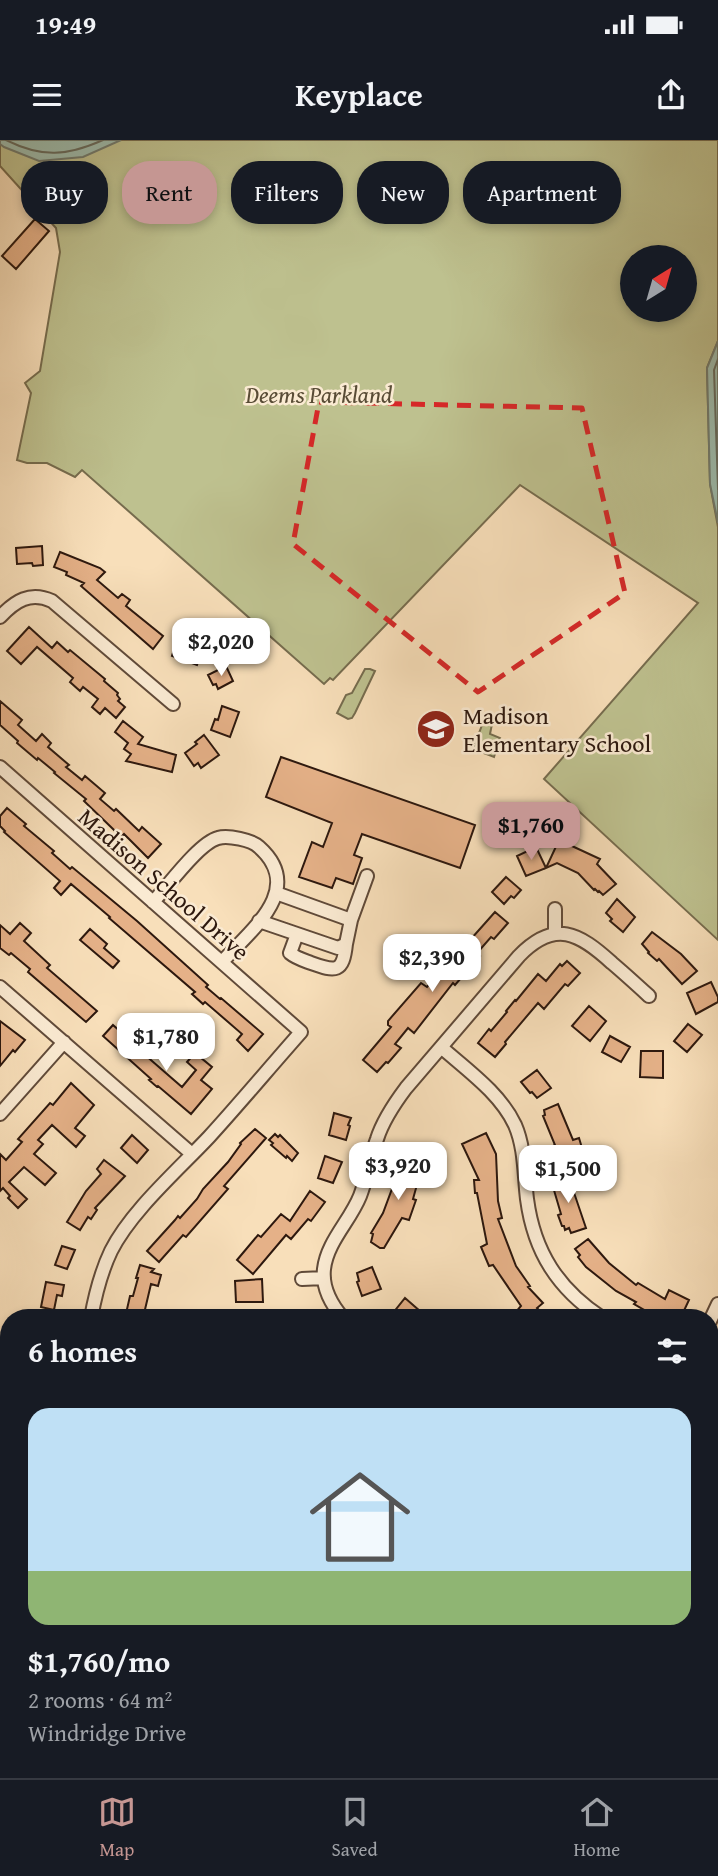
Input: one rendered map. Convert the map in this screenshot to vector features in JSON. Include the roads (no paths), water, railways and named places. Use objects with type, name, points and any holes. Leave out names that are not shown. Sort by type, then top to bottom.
[{"type":"street","points":[[0,617],[10,606],[26,597],[44,598],[59,606],[173,704]]},
{"type":"street","name":"Madison School Drive","points":[[0,767],[301,1032],[192,1154]]},
{"type":"street","points":[[153,902],[203,846],[219,837],[240,838],[258,845],[273,863],[278,887],[271,907],[222,962]]},
{"type":"street","points":[[297,934],[290,953],[330,970],[338,967],[344,960],[351,920],[367,876]]},
{"type":"street","points":[[276,893],[351,920]]},
{"type":"street","points":[[555,909],[555,934]]},
{"type":"street","points":[[259,921],[338,948],[346,944]]},
{"type":"street","points":[[336,1309],[324,1278],[324,1266],[360,1196],[376,1140],[386,1118],[406,1087],[526,948],[545,936],[555,934],[586,940],[649,996]]},
{"type":"street","points":[[0,986],[192,1154],[133,1219],[111,1251],[92,1309]]},
{"type":"street","points":[[0,1114],[64,1042]]},
{"type":"street","points":[[441,1047],[490,1090],[514,1123],[522,1143],[527,1199],[537,1243],[559,1279],[590,1309]]},
{"type":"street","points":[[302,1279],[324,1278]]},
{"type":"water","points":[[0,140],[121,140],[83,157],[39,161],[0,144]]},
{"type":"water","points":[[718,341],[718,523],[710,484],[707,368]]},
{"type":"place","name":"Madison Elementary School","points":[[436,729]]},
{"type":"park label","name":"Deems Parkland","points":[[319,394]]}]
